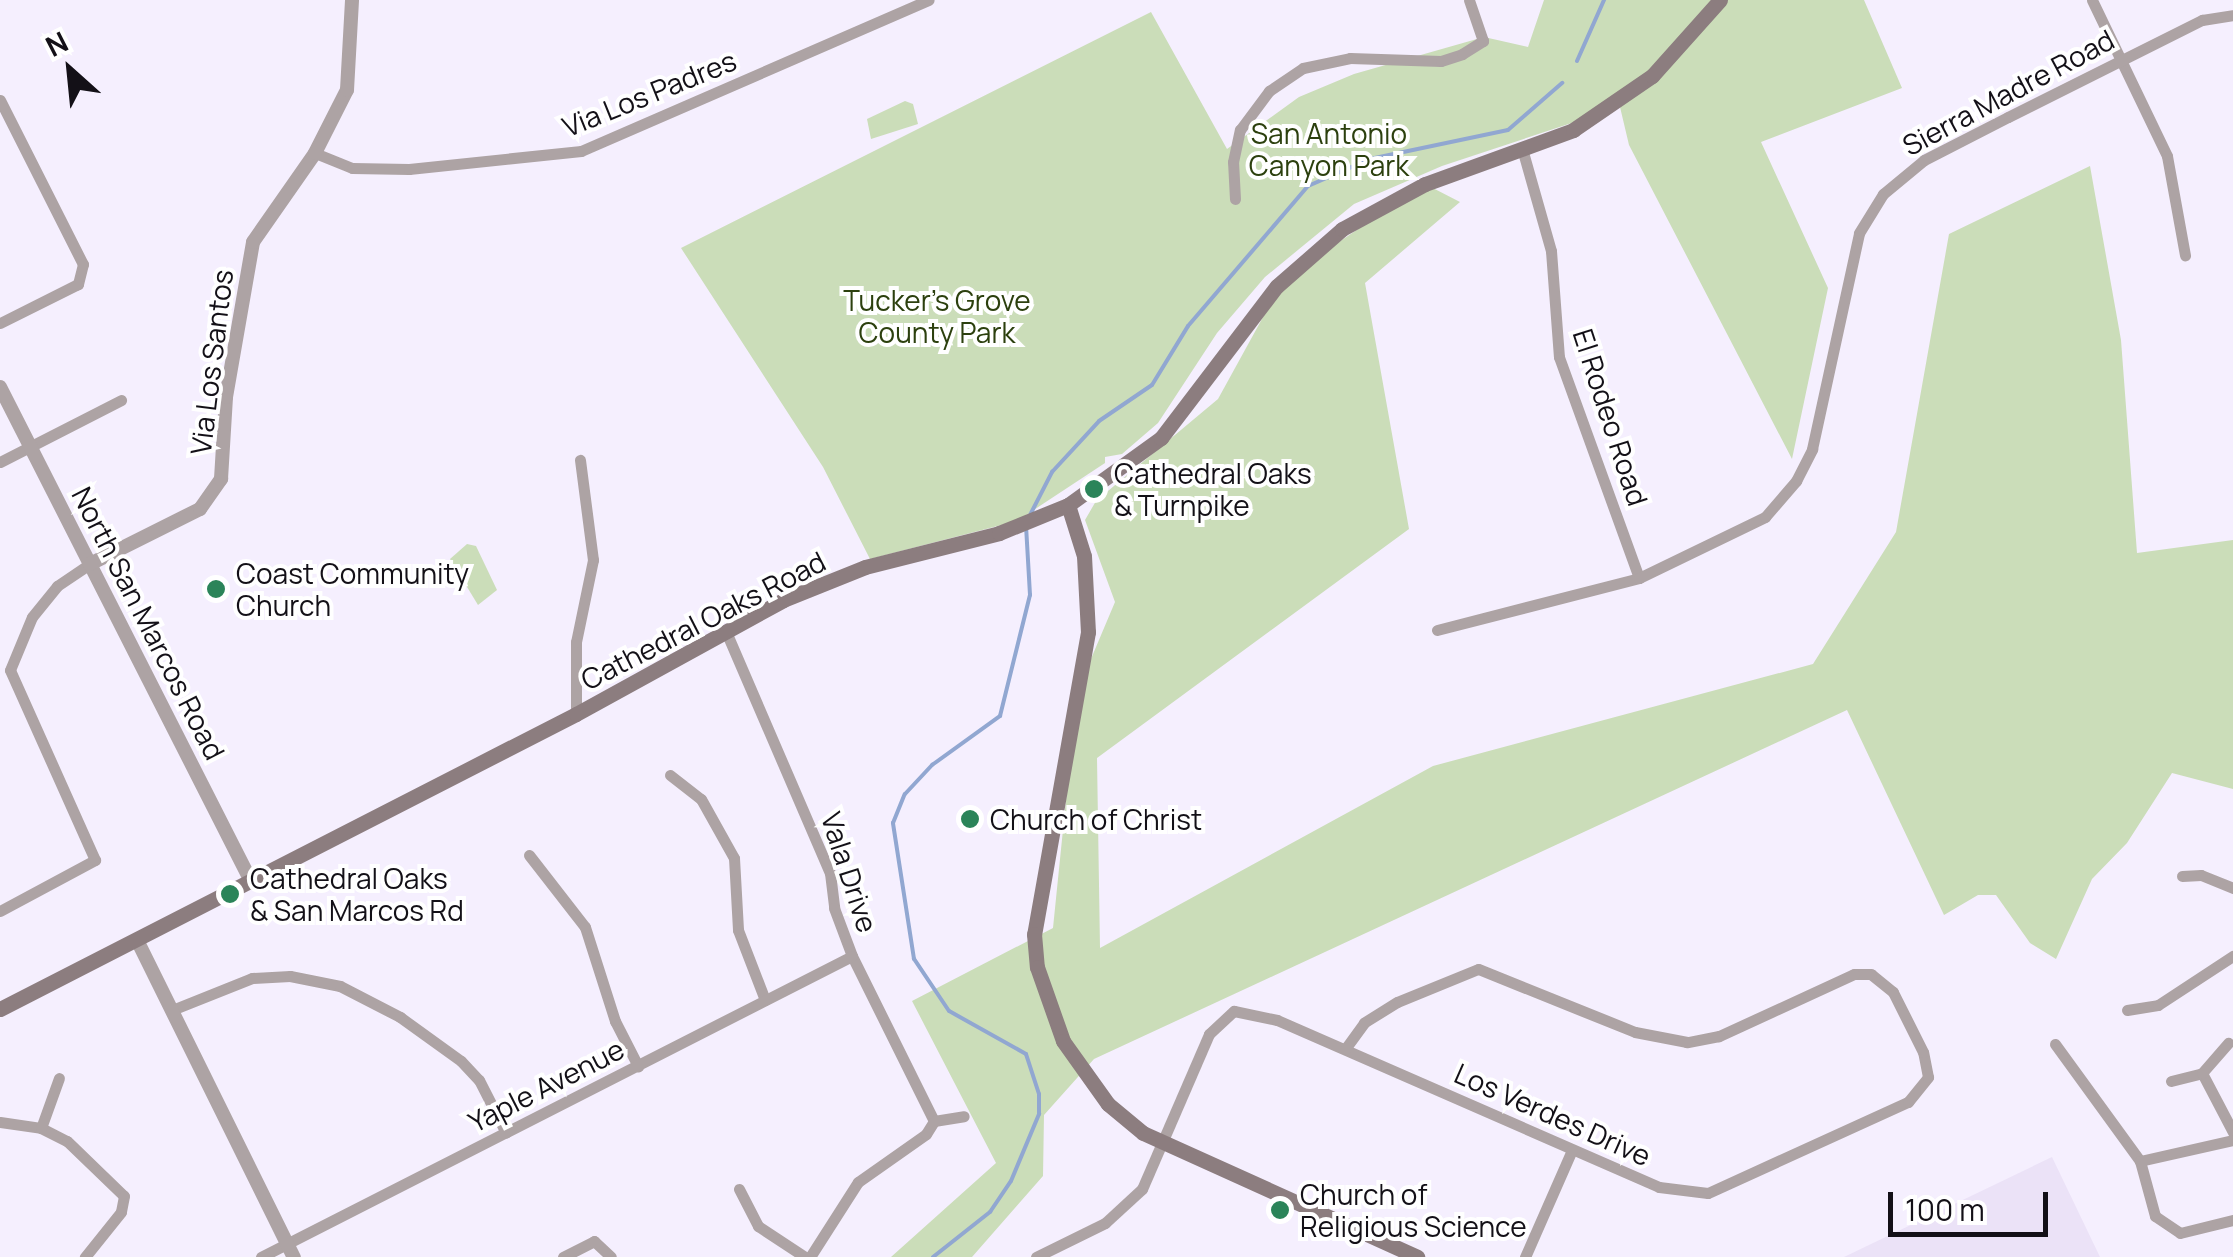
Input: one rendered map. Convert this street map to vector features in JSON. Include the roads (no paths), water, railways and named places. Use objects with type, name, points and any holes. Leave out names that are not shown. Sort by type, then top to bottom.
[{"type":"main road","name":"Cathedral Oaks Road","points":[[0,1010],[576,714],[817,585],[999,533],[1068,505],[1160,438],[1278,286],[1342,229],[1424,184],[1523,152],[1618,102],[1685,44],[1720,0]]},
{"type":"main road","points":[[1068,505],[1084,556],[1088,632],[1038,887],[1037,967],[1063,1041],[1090,1083],[1158,1142],[1417,1257]]},
{"type":"street","name":"Via Los Santos","points":[[90,564],[178,521],[213,496],[221,479],[226,398],[253,242],[316,154],[346,90],[352,0]]},
{"type":"street","name":"Via Los Padres","points":[[316,154],[352,168],[427,168],[582,152],[929,0]]},
{"type":"street","points":[[1235,199],[1233,162],[1240,130],[1269,91],[1303,68],[1350,58],[1441,60],[1462,54],[1483,42],[1469,0]]},
{"type":"street","points":[[2092,0],[2167,156],[2185,255]]},
{"type":"street","name":"Sierra Madre Road","points":[[1437,630],[1640,578],[1749,528],[1796,481],[1812,449],[1859,234],[1882,194],[1924,160],[2196,23],[2233,15]]},
{"type":"street","points":[[0,100],[83,264],[78,284],[0,323]]},
{"type":"street","name":"El Rodeo Road","points":[[1523,152],[1550,251],[1560,358],[1640,578]]},
{"type":"street","name":"North San Marcos Road","points":[[0,386],[252,882]]},
{"type":"street","points":[[0,462],[122,400]]},
{"type":"street","points":[[576,714],[574,652],[593,560],[580,460]]},
{"type":"street","points":[[0,911],[94,860],[10,670],[32,617],[57,586],[90,564]]},
{"type":"street","name":"Vala Drive","points":[[727,634],[830,873],[834,908],[852,956],[934,1122]]},
{"type":"street","points":[[670,775],[701,798],[734,858],[738,930],[764,1000]]},
{"type":"street","points":[[530,855],[586,927],[615,1020],[638,1066]]},
{"type":"street","points":[[2182,876],[2202,875],[2233,888]]},
{"type":"street","points":[[137,940],[290,1250]]},
{"type":"street","name":"Yaple Avenue","points":[[261,1257],[290,1250],[506,1133],[852,956]]},
{"type":"street","points":[[2126,1010],[2158,1005],[2233,956]]},
{"type":"street","name":"Los Verdes Drive","points":[[1158,1142],[1209,1034],[1234,1011],[1260,1013],[1659,1187],[1708,1193],[1908,1102],[1928,1077],[1923,1052],[1893,992],[1871,974],[1854,974],[1719,1036],[1687,1042],[1635,1032],[1478,969],[1397,1002],[1364,1024],[1346,1049]]},
{"type":"street","points":[[172,1010],[252,978],[290,976],[340,986],[400,1017],[461,1061],[479,1080],[506,1133]]},
{"type":"street","points":[[2171,1081],[2202,1073],[2228,1043]]},
{"type":"street","points":[[2055,1044],[2140,1161],[2156,1216],[2180,1233],[2233,1220]]},
{"type":"street","points":[[2202,1073],[2233,1132]]},
{"type":"street","points":[[42,1128],[59,1078]]},
{"type":"street","points":[[738,1189],[758,1226],[808,1257],[858,1182],[926,1134],[934,1122],[964,1116]]},
{"type":"street","points":[[0,1122],[42,1128],[88,1155],[124,1196],[121,1212],[85,1257]]},
{"type":"street","points":[[2140,1161],[2233,1140]]},
{"type":"street","points":[[1036,1257],[1106,1223],[1132,1201],[1152,1171],[1158,1142]]},
{"type":"street","points":[[1525,1257],[1572,1150]]},
{"type":"street","points":[[563,1257],[600,1242],[611,1257]]},
{"type":"waterway","points":[[1577,61],[1604,0]]},
{"type":"waterway","points":[[1029,517],[1052,472],[1099,421],[1152,385],[1188,326],[1308,186],[1370,159],[1508,130],[1562,83]]},
{"type":"waterway","points":[[933,1257],[990,1212],[1011,1181],[1039,1114],[1039,1094],[1026,1054],[949,1011],[914,959],[893,823],[905,794],[932,765],[1000,716],[1030,595],[1026,526]]},
{"type":"place","name":"Cathedral Oaks & Turnpike","points":[[1094,489]]},
{"type":"place","name":"Coast Community Church","points":[[216,589]]},
{"type":"place","name":"Church of Christ","points":[[970,819]]},
{"type":"place","name":"Cathedral Oaks & San Marcos Rd","points":[[230,894]]},
{"type":"place","name":"Church of Religious Science","points":[[1280,1210]]},
{"type":"park label","name":"San Antonio Canyon Park","points":[[1329,149]]},
{"type":"park label","name":"Tucker's Grove County Park","points":[[937,316]]}]
